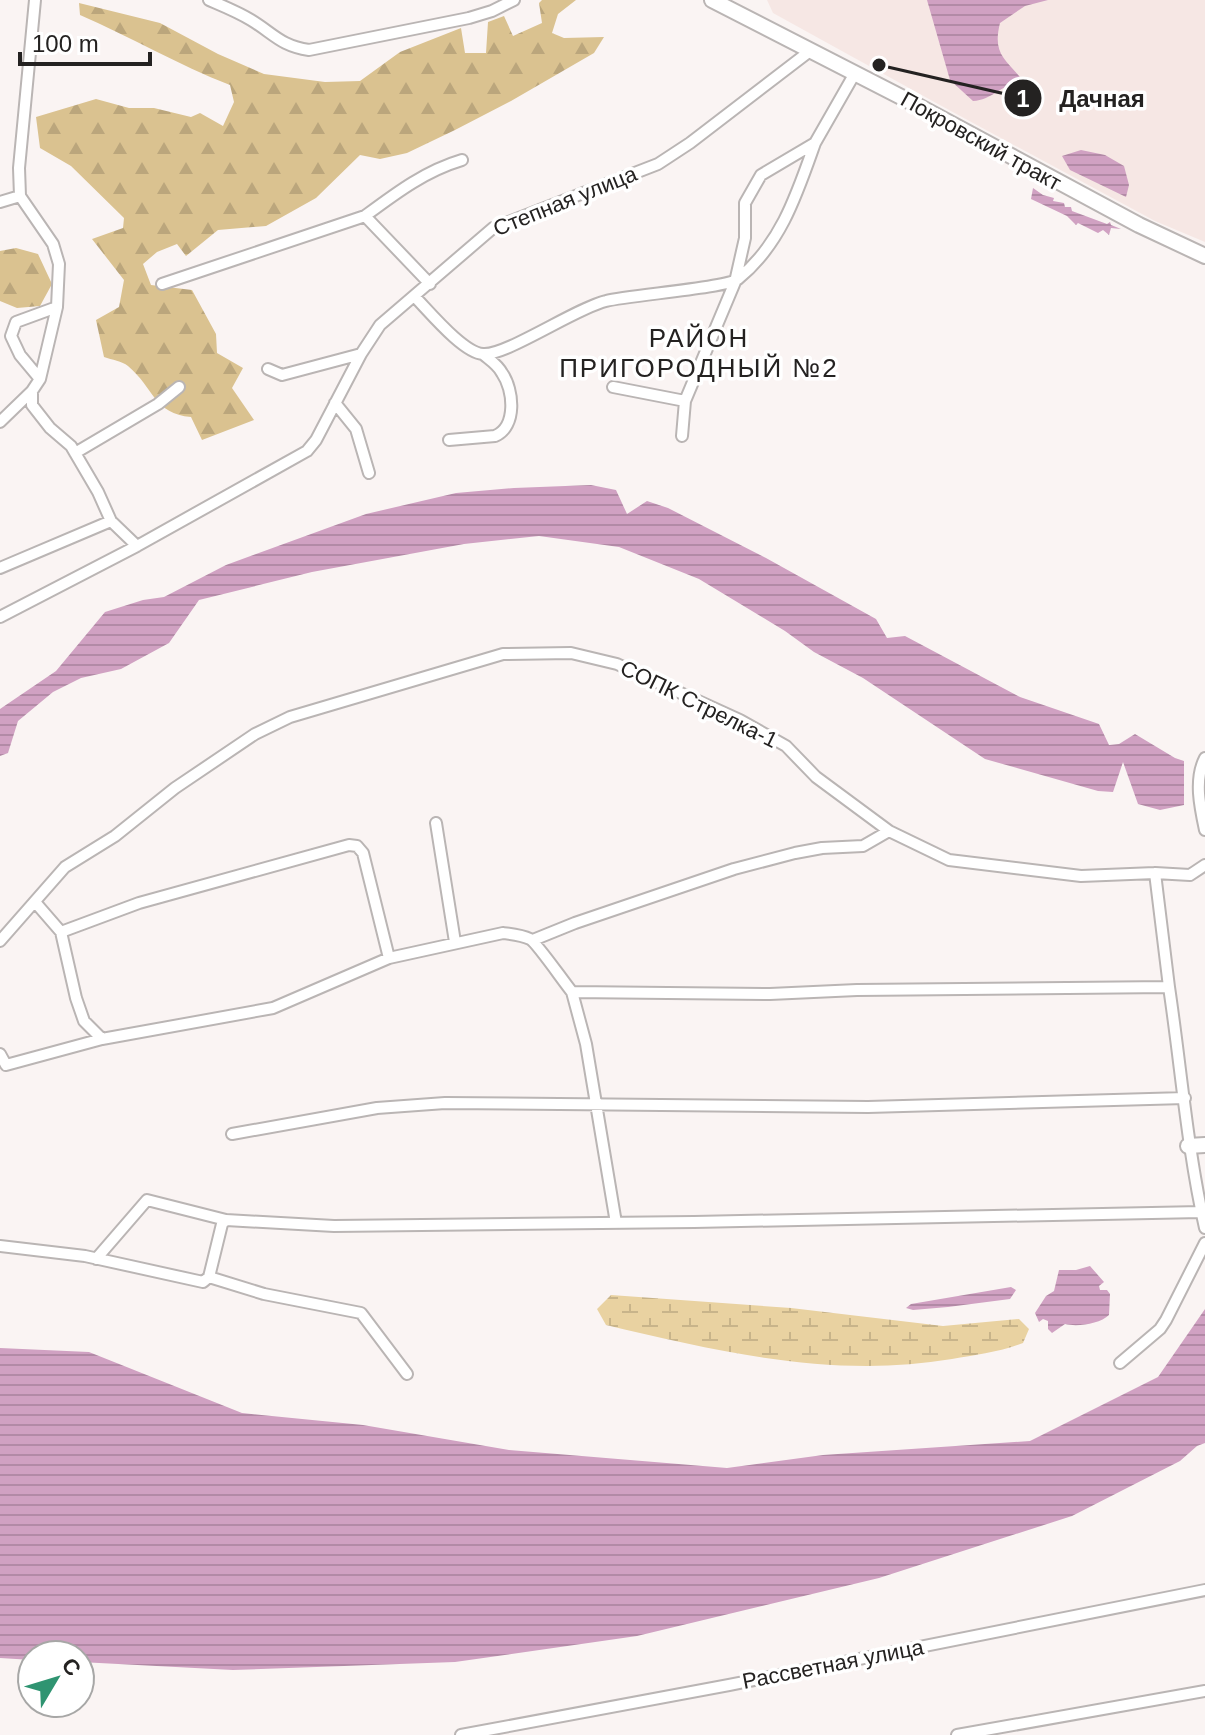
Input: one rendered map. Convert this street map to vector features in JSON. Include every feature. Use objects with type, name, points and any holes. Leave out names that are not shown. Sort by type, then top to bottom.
[{"type":"main road","name":"Покровский тракт","points":[[712,0],[1139,225],[1205,256]]},
{"type":"main road","points":[[1188,1146],[1205,1145]]},
{"type":"street","points":[[0,422],[40,379],[57,307],[59,264],[53,244],[20,196],[19,168],[35,0]]},
{"type":"street","points":[[209,0],[252,20],[279,41],[309,50],[469,18],[514,0]]},
{"type":"street","name":"Степная улица","points":[[0,617],[137,546],[307,451],[380,325],[480,237],[493,228],[658,164],[810,51]]},
{"type":"street","points":[[484,355],[500,351],[572,314],[605,301],[735,282],[768,251],[800,187],[815,143],[855,73]]},
{"type":"street","points":[[682,436],[685,401],[735,282],[745,238],[745,203],[761,175],[815,143]]},
{"type":"street","points":[[162,284],[365,216],[417,179],[462,160]]},
{"type":"street","points":[[0,202],[20,196]]},
{"type":"street","points":[[365,216],[430,284]]},
{"type":"street","points":[[414,296],[451,333],[496,365],[508,384],[509,424],[502,433],[449,440]]},
{"type":"street","points":[[40,379],[20,355],[11,336],[16,322],[57,307]]},
{"type":"street","points":[[268,369],[282,375],[361,354]]},
{"type":"street","points":[[75,453],[158,404],[179,387]]},
{"type":"street","points":[[613,387],[685,401]]},
{"type":"street","points":[[32,391],[32,405],[75,453],[111,521],[137,546]]},
{"type":"street","points":[[335,403],[356,429],[369,473]]},
{"type":"street","points":[[0,568],[111,521]]},
{"type":"street","name":"СОПК Стрелка-1","points":[[0,941],[65,867],[115,836],[216,757],[255,734],[290,717],[503,654],[571,653],[617,664],[740,720],[786,746],[816,777],[889,831],[949,860],[1081,876],[1190,875],[1205,865]]},
{"type":"street","points":[[1205,758],[1200,768],[1199,794],[1205,830]]},
{"type":"street","points":[[436,823],[455,942]]},
{"type":"street","points":[[0,1054],[3,1065],[102,1039],[273,1008],[389,958],[503,933],[533,940],[734,869],[809,850],[863,846],[889,831]]},
{"type":"street","points":[[61,932],[139,903],[349,845],[357,846],[363,853],[389,958]]},
{"type":"street","points":[[1155,873],[1185,1098],[1188,1146],[1205,1228]]},
{"type":"street","points":[[35,902],[61,932],[84,1021],[102,1039]]},
{"type":"street","points":[[533,940],[572,992],[586,1044],[616,1223]]},
{"type":"street","points":[[572,992],[770,994],[857,990],[1169,987]]},
{"type":"street","points":[[232,1134],[397,1106],[445,1103],[868,1107],[1185,1098]]},
{"type":"street","points":[[96,1259],[147,1200],[226,1220],[334,1226],[1201,1212]]},
{"type":"street","points":[[0,1246],[96,1259],[203,1282],[209,1277],[222,1224],[226,1220]]},
{"type":"street","points":[[1120,1363],[1160,1329],[1205,1243]]},
{"type":"street","points":[[209,1277],[264,1294],[361,1313],[407,1374]]},
{"type":"street","name":"Рассветная улица","points":[[461,1735],[1205,1590]]},
{"type":"street","points":[[957,1735],[1205,1691]]},
{"type":"shaded area","points":[[767,0],[1205,0],[1205,242],[1155,221],[773,13]]},
{"type":"shaded area","points":[[927,0],[1048,0],[1025,6],[1000,23],[999,50],[1024,82],[973,101],[950,80]]},
{"type":"shaded area","points":[[1081,150],[1105,155],[1124,166],[1129,185],[1126,197],[1070,170],[1062,156]]},
{"type":"shaded area","points":[[1033,188],[1054,198],[1053,201],[1064,203],[1065,207],[1071,207],[1072,211],[1107,224],[1110,222],[1121,229],[1111,228],[1109,235],[1103,230],[1098,233],[1078,223],[1076,225],[1067,216],[1031,199]]},
{"type":"shaded area","points":[[591,485],[616,490],[627,514],[647,501],[668,508],[766,558],[876,619],[887,638],[905,636],[1020,697],[1099,724],[1109,745],[1119,744],[1135,734],[1184,761],[1184,805],[1160,810],[1138,804],[1123,762],[1113,792],[1098,791],[985,759],[863,678],[814,652],[699,579],[619,547],[539,536],[464,544],[312,572],[199,600],[169,643],[121,669],[81,678],[53,692],[18,721],[8,753],[0,756],[0,709],[56,671],[105,612],[164,597],[226,565],[366,514],[456,493]]},
{"type":"shaded area","points":[[1090,1266],[1104,1282],[1099,1286],[1100,1290],[1107,1290],[1110,1294],[1109,1315],[1088,1324],[1065,1324],[1052,1333],[1048,1329],[1048,1321],[1043,1319],[1039,1322],[1035,1313],[1046,1296],[1054,1291],[1059,1270]]},
{"type":"shaded area","points":[[1011,1287],[1016,1290],[1010,1299],[948,1307],[906,1308],[911,1304]]},
{"type":"shaded area","points":[[1205,1309],[1205,1443],[1180,1461],[1072,1516],[879,1578],[637,1636],[455,1662],[233,1670],[96,1663],[96,1639],[16,1639],[16,1659],[0,1658],[0,1348],[89,1352],[242,1413],[363,1425],[509,1450],[727,1468],[823,1455],[1030,1441],[1158,1377]]},
{"type":"green space","points":[[542,0],[576,0],[558,14],[552,33],[564,38],[604,37],[594,53],[511,101],[407,153],[380,159],[360,155],[316,198],[266,226],[218,230],[186,256],[177,244],[157,252],[143,264],[151,285],[192,290],[216,334],[217,353],[243,368],[232,388],[254,420],[202,440],[191,417],[169,411],[128,366],[104,357],[96,320],[119,307],[124,280],[92,239],[123,228],[124,218],[71,166],[40,148],[36,117],[96,99],[129,108],[154,108],[191,117],[200,113],[223,126],[234,102],[230,85],[80,15],[79,3],[160,23],[264,74],[325,82],[360,81],[400,52],[461,28],[465,53],[486,53],[488,22],[504,16],[513,36],[542,23],[539,3]]},
{"type":"green space","points":[[16,248],[38,254],[52,284],[40,306],[17,308],[0,301],[0,251]]},
{"type":"green space","points":[[611,1295],[791,1308],[943,1326],[1019,1319],[1029,1329],[1023,1343],[970,1356],[908,1364],[821,1364],[734,1353],[606,1325],[597,1309]]},
{"type":"place","name":"Дачная","points":[[879,65]]},
{"type":"district","name":"РАЙОН ПРИГОРОДНЫЙ №2","points":[[699,353]]}]
